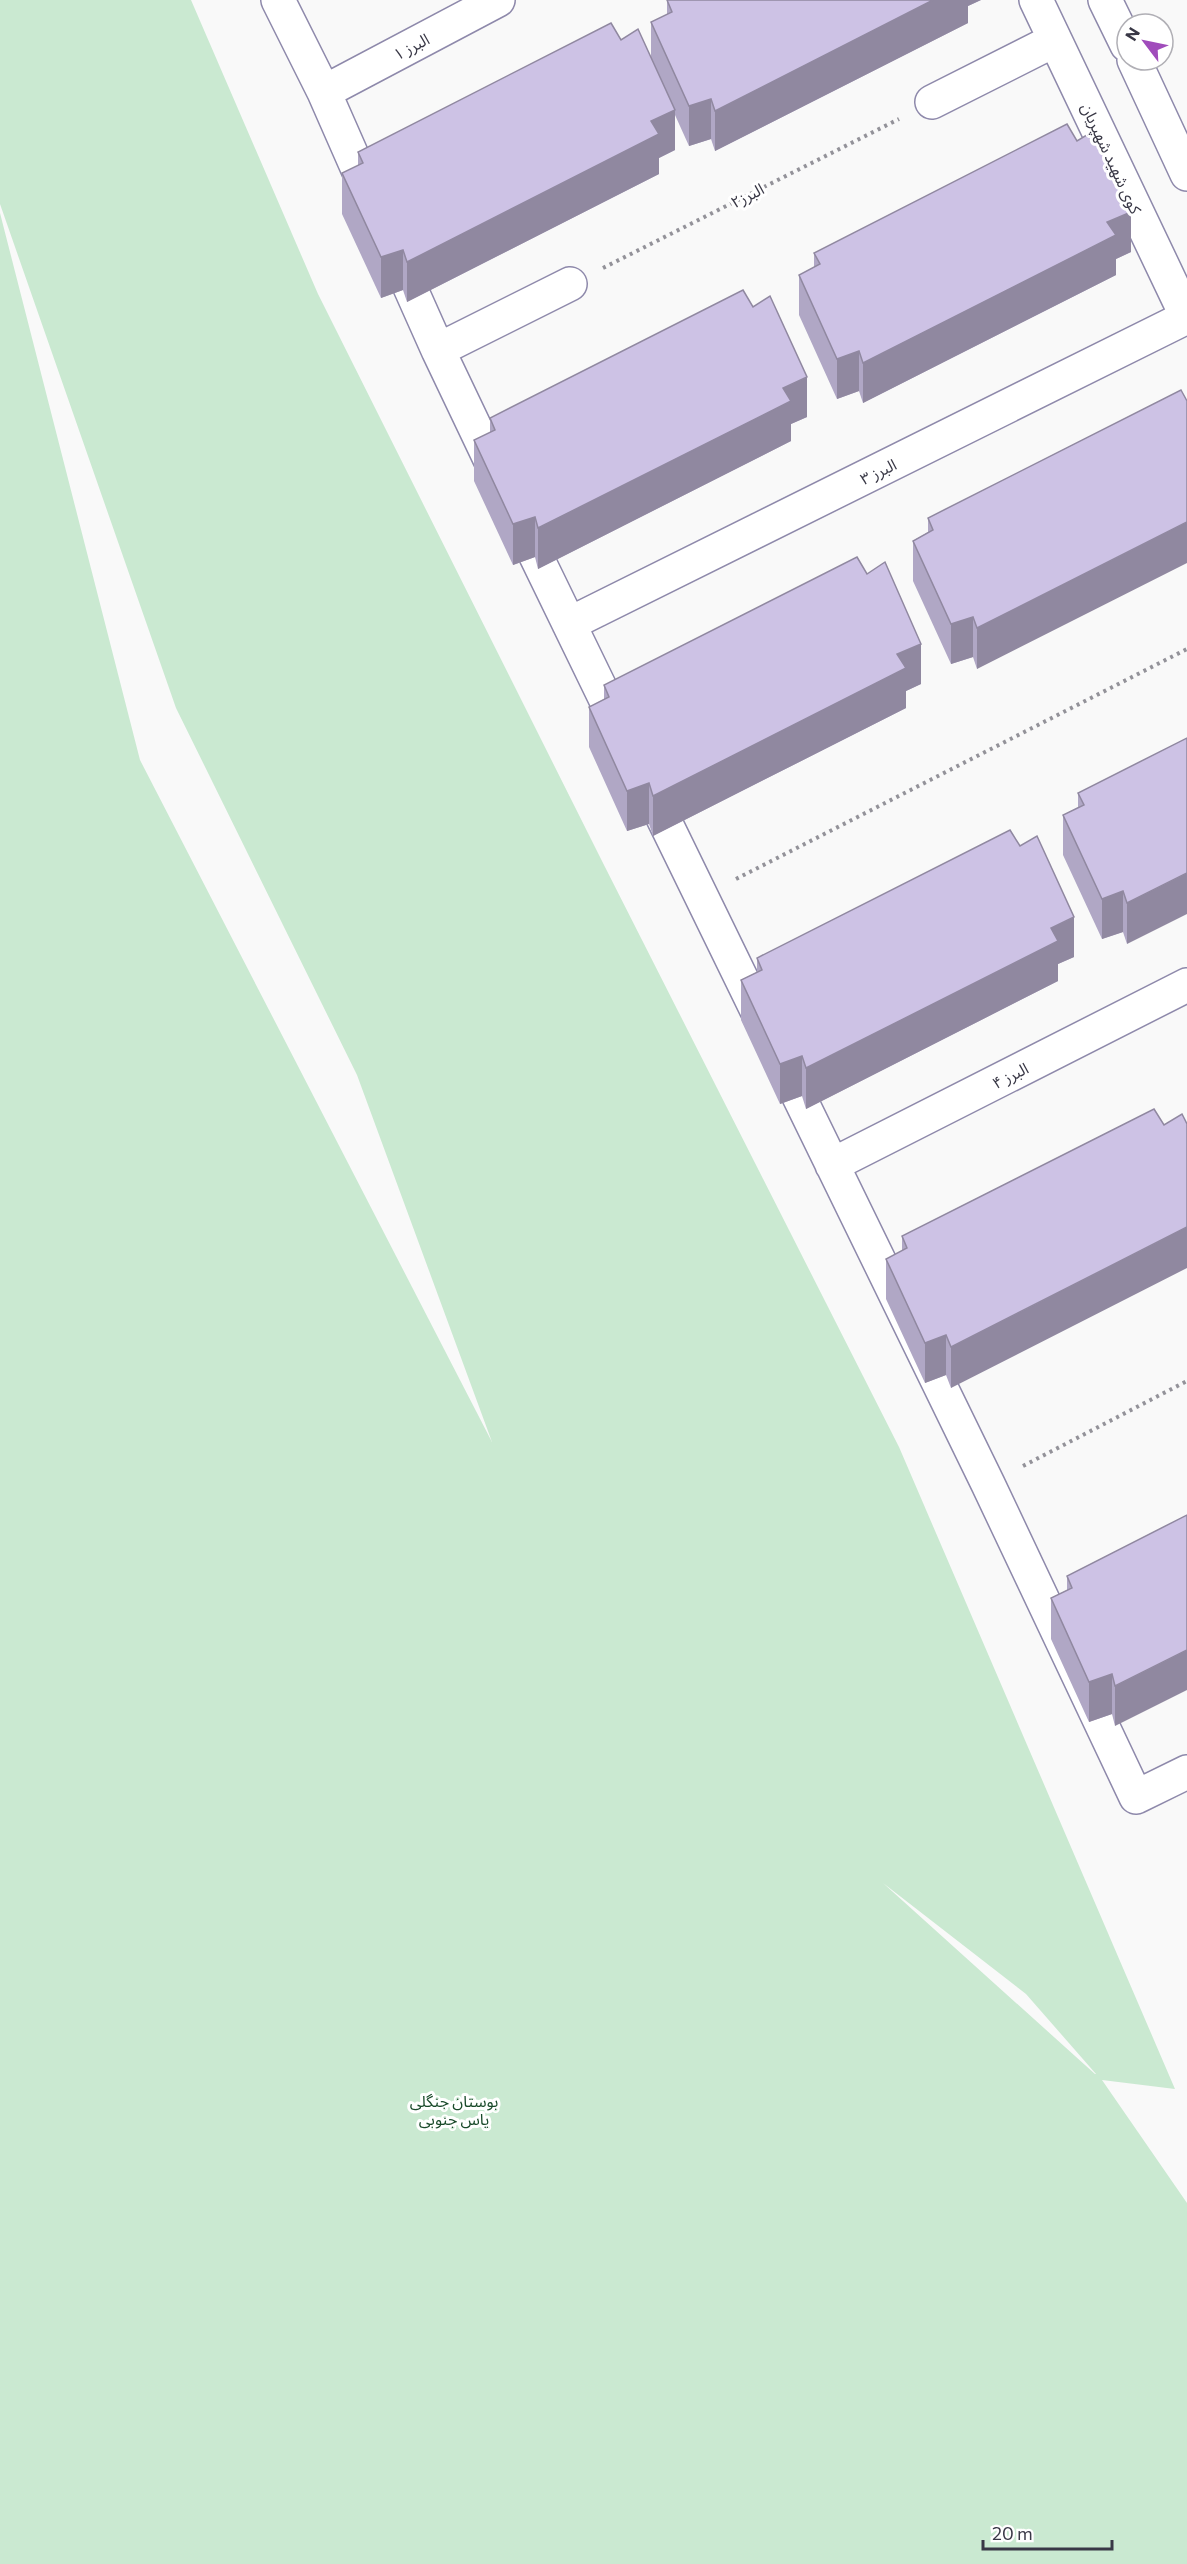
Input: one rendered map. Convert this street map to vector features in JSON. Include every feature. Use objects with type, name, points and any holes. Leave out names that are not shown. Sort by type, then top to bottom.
[{"type":"street","points":[[278,0],[324,92],[438,350],[701,897],[988,1484],[1136,1797],[1187,1772]]},
{"type":"street","name":"البرز ۱","points":[[324,92],[498,0]]},
{"type":"street","name":"کوی شهید شهپریان","points":[[1036,0],[1187,317]]},
{"type":"street","points":[[932,102],[1055,40]]},
{"type":"street","points":[[1140,72],[1187,174]]},
{"type":"street","points":[[438,350],[570,284]]},
{"type":"street","name":"البرز ۳","points":[[569,624],[1187,317]]},
{"type":"street","name":"البرز ۴","points":[[832,1165],[1187,985]]},
{"type":"path","name":"البرز۲","points":[[570,284],[932,102]]},
{"type":"path","points":[[701,897],[1187,649]]},
{"type":"path","points":[[988,1484],[1187,1380]]},
{"type":"green space","name":"بوستان جنگلی یاس جنوبی","points":[[0,0],[191,0],[318,294],[899,1447],[1175,2089],[1102,2080],[1187,2203],[1187,2564],[0,2564],[0,213],[140,760],[492,1442],[357,1075],[176,708],[0,204]],"holes":[[[883,1883],[1026,1994],[1096,2074]]]},
{"type":"building","points":[[667,0],[933,0],[715,111],[711,99],[689,106],[651,22],[672,12]]},
{"type":"building","points":[[611,23],[621,40],[638,29],[675,110],[651,121],[659,134],[407,262],[403,250],[381,257],[342,173],[363,163],[358,152]]},
{"type":"building","points":[[1067,124],[1077,141],[1095,130],[1131,212],[1107,222],[1116,235],[863,363],[859,351],[837,359],[799,275],[820,264],[814,253]]},
{"type":"building","points":[[743,290],[753,307],[770,296],[807,377],[783,388],[791,401],[538,528],[535,517],[513,524],[474,440],[495,430],[490,418]]},
{"type":"building","points":[[1181,390],[1187,401],[1187,522],[977,628],[973,617],[951,624],[913,541],[933,530],[928,518]]},
{"type":"building","points":[[857,557],[867,574],[885,562],[921,644],[897,654],[906,668],[653,796],[649,783],[627,791],[589,707],[609,697],[604,685]]},
{"type":"building","points":[[1187,738],[1187,873],[1127,903],[1123,891],[1102,899],[1063,815],[1084,805],[1078,793]]},
{"type":"building","points":[[1010,830],[1020,846],[1037,836],[1074,917],[1051,928],[1058,941],[806,1068],[802,1056],[780,1064],[741,980],[762,970],[757,958]]},
{"type":"building","points":[[1154,1109],[1164,1125],[1182,1114],[1187,1124],[1187,1227],[951,1347],[946,1335],[925,1343],[886,1259],[907,1248],[902,1236]]},
{"type":"building","points":[[1187,1515],[1187,1650],[1115,1686],[1112,1674],[1089,1682],[1051,1598],[1072,1588],[1067,1576]]}]
